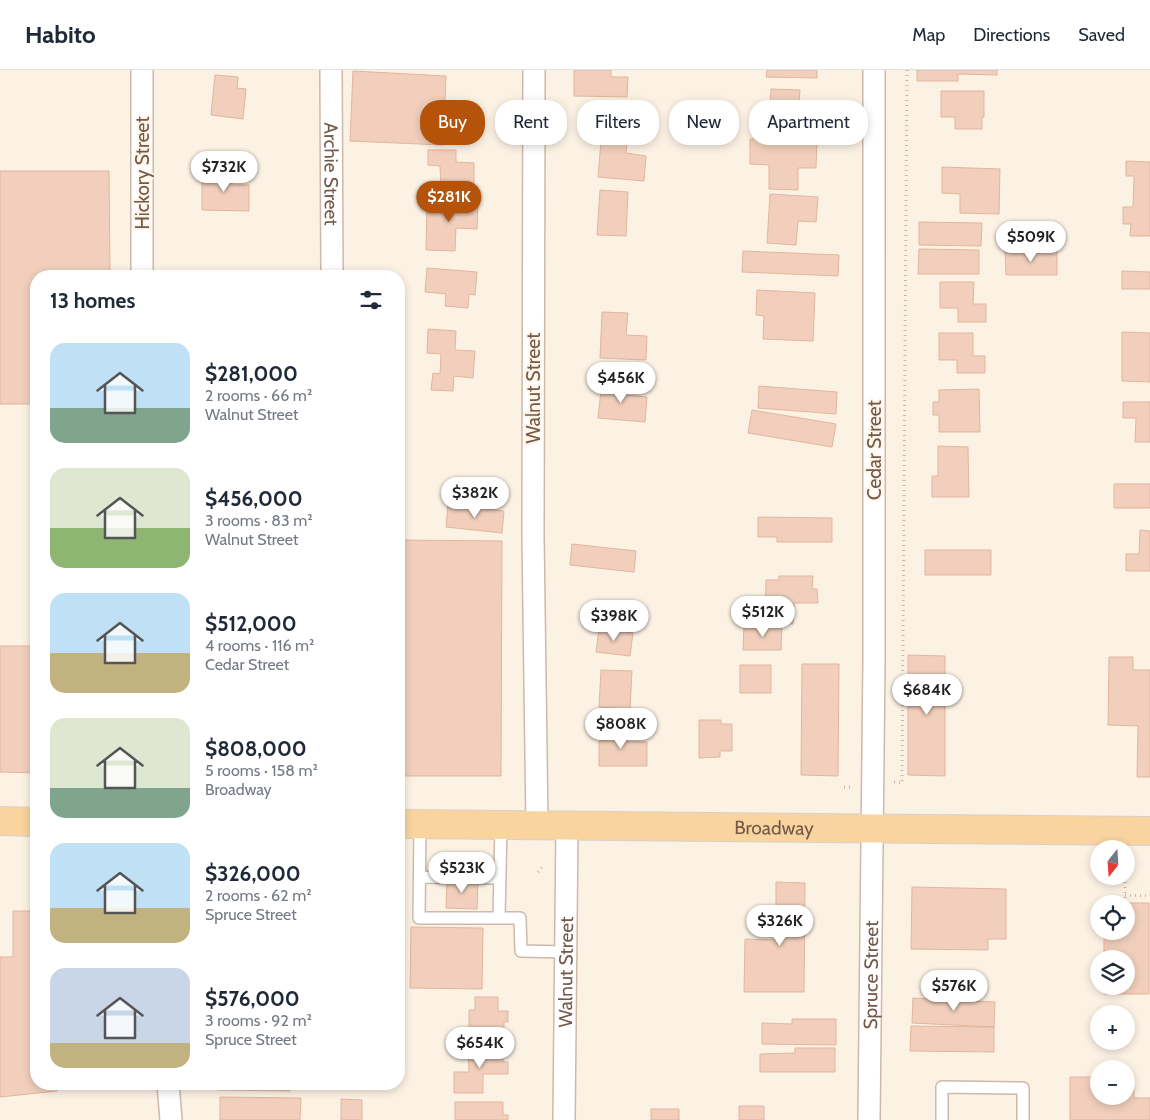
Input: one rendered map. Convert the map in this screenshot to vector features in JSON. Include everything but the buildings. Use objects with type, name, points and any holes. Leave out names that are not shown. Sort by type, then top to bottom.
[{"type":"main road","points":[[0,821],[30,822]]},
{"type":"main road","name":"Broadway","points":[[409,824],[1150,831]]},
{"type":"street","name":"Hickory Street","points":[[142,70],[142,270]]},
{"type":"street","name":"Archie Street","points":[[331,70],[332,270]]},
{"type":"street","name":"Walnut Street","points":[[534,70],[533,536],[537,825]]},
{"type":"street","name":"Cedar Street","points":[[872,829],[874,660],[874,70]]},
{"type":"street","name":"Walnut Street","points":[[564,1120],[567,826]]},
{"type":"street","name":"Spruce Street","points":[[869,1120],[872,829]]},
{"type":"street","points":[[168,1090],[171,1120]]},
{"type":"lane","points":[[409,824],[420,877],[419,918],[520,918],[521,951],[566,952]]},
{"type":"lane","points":[[499,918],[501,825]]},
{"type":"lane","points":[[420,877],[499,878]]},
{"type":"lane","points":[[942,1120],[942,1088],[1023,1088],[1023,1120]]},
{"type":"path","name":"Cedar Street","points":[[902,783],[907,70]]},
{"type":"path","points":[[538,872],[544,866]]},
{"type":"path","points":[[1125,885],[1125,897],[1150,896]]}]
